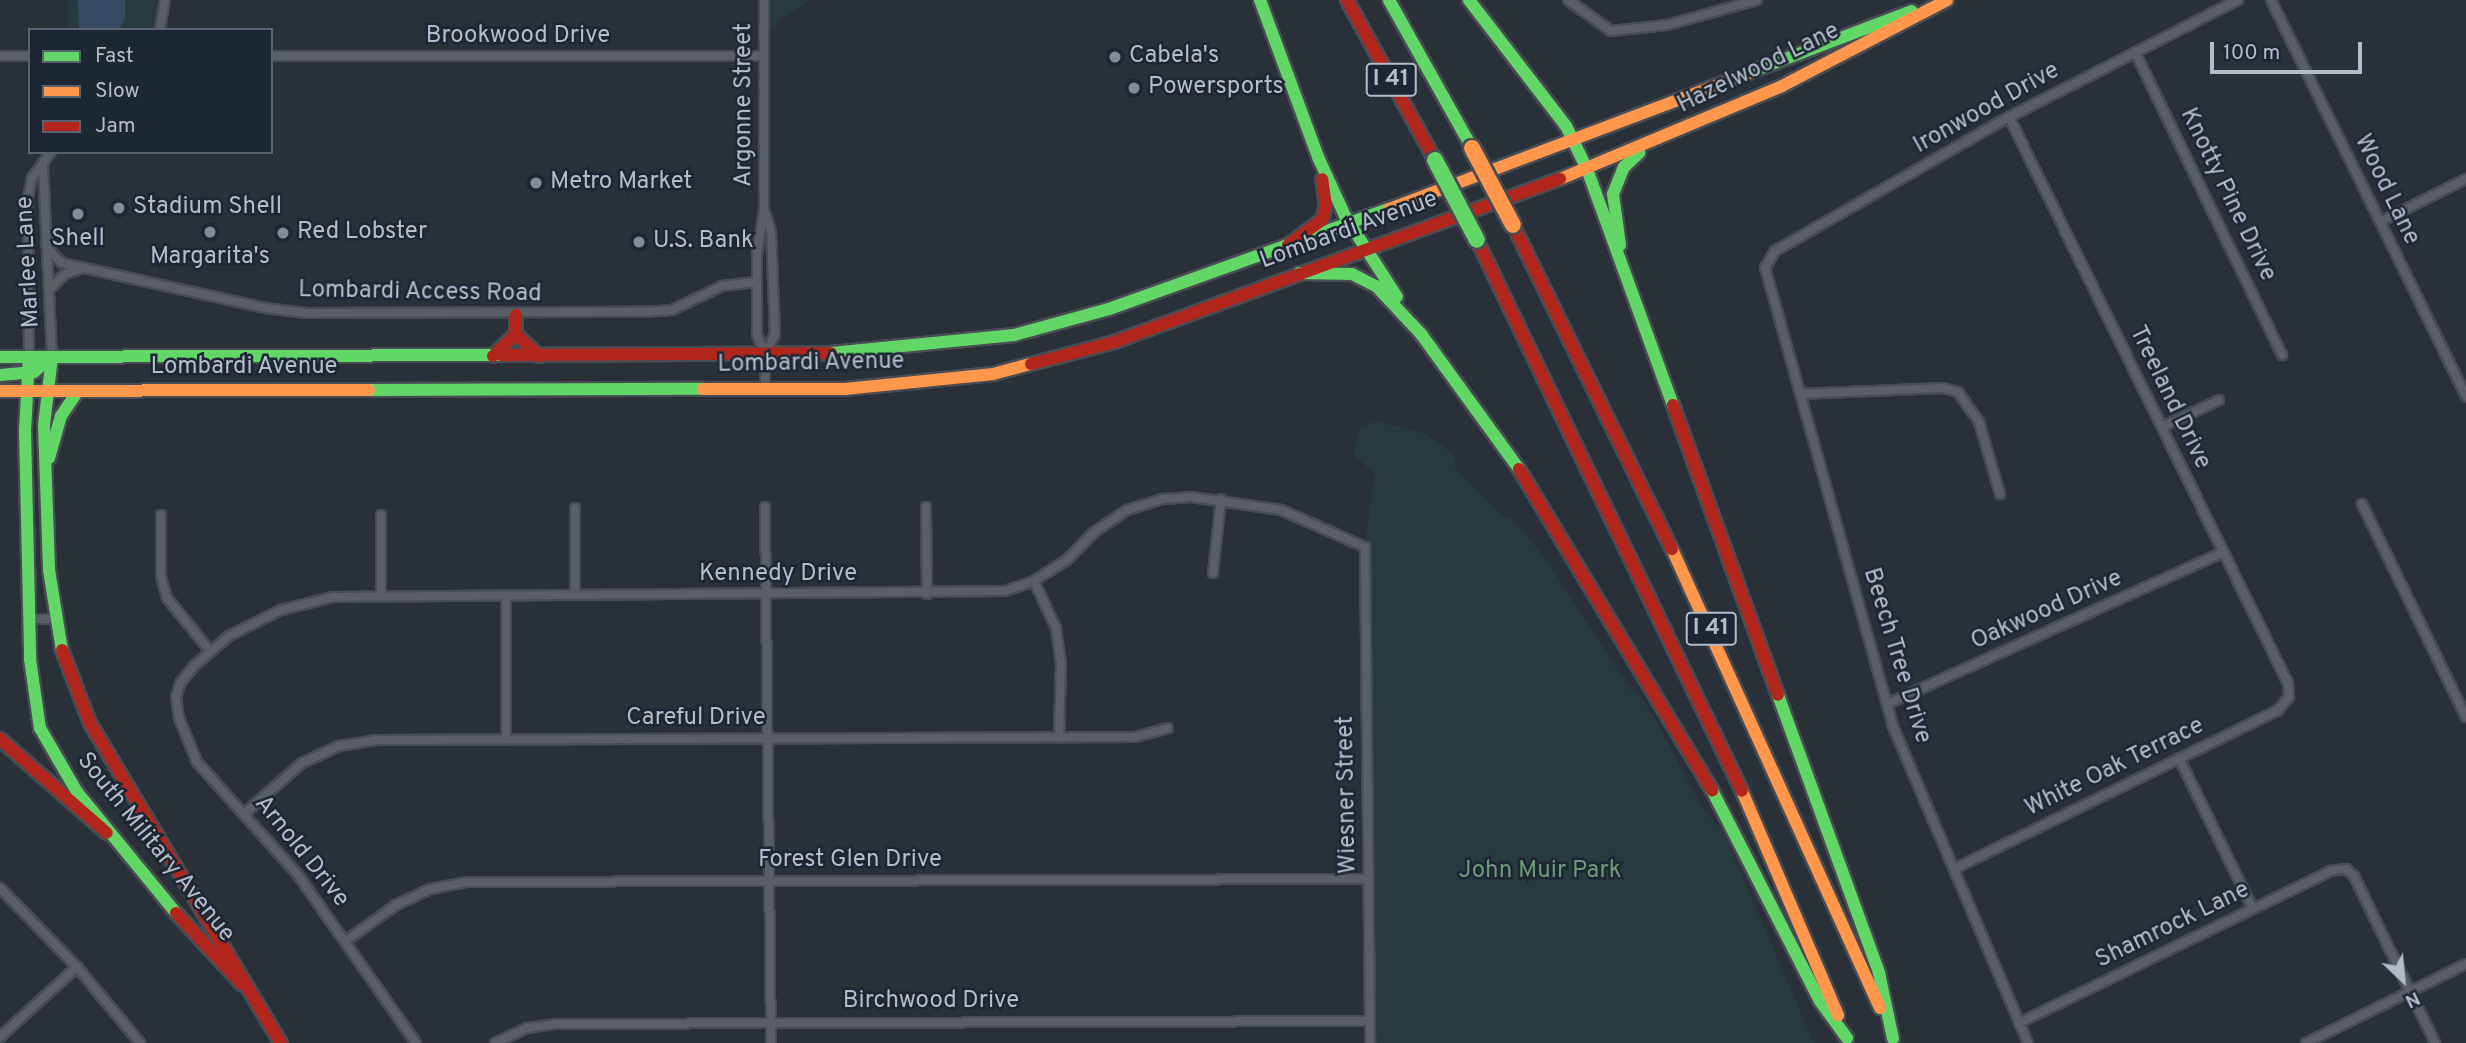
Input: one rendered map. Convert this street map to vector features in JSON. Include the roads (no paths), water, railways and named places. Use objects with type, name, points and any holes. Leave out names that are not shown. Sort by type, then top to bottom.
[{"type":"main road","points":[[1260,0],[1314,150],[1349,223],[1421,334],[1533,490],[1653,687],[1752,862],[1819,1001],[1848,1041]]},
{"type":"main road","name":"I 41","points":[[1347,0],[1478,240],[1663,619],[1769,849],[1848,1041]]},
{"type":"main road","name":"I 41","points":[[1389,0],[1513,225],[1704,613],[1894,1041]]},
{"type":"main road","points":[[1469,0],[1574,141],[1587,169],[1622,256],[1879,973],[1894,1041]]},
{"type":"main road","name":"Hazelwood Lane","points":[[1574,141],[1938,0]]},
{"type":"main road","name":"Hazelwood Lane","points":[[1587,169],[1782,86],[1947,0]]},
{"type":"main road","name":"Lombardi Avenue","points":[[0,357],[540,357],[765,354],[904,349],[1014,335],[1109,309],[1574,141]]},
{"type":"main road","points":[[1622,256],[1613,202],[1615,186],[1630,160],[1651,144]]},
{"type":"main road","points":[[1287,245],[1316,228],[1325,213],[1314,150]]},
{"type":"main road","name":"Lombardi Avenue","points":[[0,391],[885,388],[993,374],[1100,347],[1587,169]]},
{"type":"main road","points":[[1299,273],[1347,274],[1367,280],[1421,334]]},
{"type":"main road","points":[[516,315],[516,334],[540,357]]},
{"type":"main road","points":[[493,356],[516,334]]},
{"type":"main road","name":"South Military Avenue","points":[[29,357],[26,391],[29,619],[32,687],[43,735],[66,778],[203,946],[243,984]]},
{"type":"main road","points":[[0,375],[27,374],[52,357]]},
{"type":"main road","name":"South Military Avenue","points":[[52,357],[47,391],[46,465],[54,619],[86,716],[214,925],[243,984],[281,1043]]},
{"type":"main road","points":[[46,465],[61,416],[77,391]]},
{"type":"main road","points":[[0,739],[94,825],[113,835]]},
{"type":"street","points":[[160,28],[165,0]]},
{"type":"street","name":"Argonne Street","points":[[764,0],[764,211],[757,282],[757,335],[765,354],[765,389]]},
{"type":"street","points":[[1568,0],[1611,31],[1638,31],[1757,0]]},
{"type":"street","name":"Ironwood Drive","points":[[1765,268],[1775,251],[2009,117],[2238,0]]},
{"type":"street","name":"Wood Lane","points":[[2271,0],[2466,397]]},
{"type":"street","name":"Knotty Pine Drive","points":[[2135,52],[2282,355]]},
{"type":"street","points":[[0,57],[28,56]]},
{"type":"street","name":"Brookwood Drive","points":[[273,56],[764,56]]},
{"type":"street","name":"Treeland Drive","points":[[2009,117],[2288,684],[2289,697]]},
{"type":"street","name":"Marlee Lane","points":[[29,357],[28,197],[32,178],[50,154]]},
{"type":"street","name":"Marlee Lane","points":[[43,166],[52,288],[52,357]]},
{"type":"street","points":[[2380,222],[2466,179]]},
{"type":"street","name":"Argonne Street","points":[[764,211],[771,231],[775,334],[765,354]]},
{"type":"street","name":"Lombardi Access Road","points":[[47,248],[59,262],[281,311],[516,315],[672,310],[722,286],[757,282]]},
{"type":"street","points":[[52,288],[65,274],[82,268]]},
{"type":"street","name":"Beech Tree Drive","points":[[1765,268],[1887,705],[2028,1043]]},
{"type":"street","points":[[1800,394],[1942,388],[1958,392],[1979,422],[2000,494]]},
{"type":"street","points":[[2162,427],[2219,400]]},
{"type":"street","name":"Kennedy Drive","points":[[181,682],[210,651],[281,610],[333,597],[986,593],[1034,581],[1127,510],[1163,499],[1221,499],[1281,510],[1365,547]]},
{"type":"street","points":[[1213,573],[1221,499]]},
{"type":"street","points":[[2362,504],[2466,717]]},
{"type":"street","points":[[765,507],[771,1043]]},
{"type":"street","points":[[926,507],[927,594]]},
{"type":"street","points":[[575,508],[575,595]]},
{"type":"street","points":[[161,515],[161,576],[167,598],[210,651]]},
{"type":"street","points":[[381,515],[382,595]]},
{"type":"street","name":"Wiesner Street","points":[[1365,547],[1370,1043]]},
{"type":"street","name":"Oakwood Drive","points":[[1887,705],[2223,552]]},
{"type":"street","points":[[1034,581],[1056,628],[1060,662],[1059,738]]},
{"type":"street","points":[[506,595],[506,739]]},
{"type":"street","points":[[29,619],[54,619]]},
{"type":"street","name":"Arnold Drive","points":[[181,682],[176,698],[178,718],[197,761],[245,813],[347,940],[416,1043]]},
{"type":"street","name":"White Oak Terrace","points":[[1954,869],[2278,710],[2289,697]]},
{"type":"street","name":"Careful Drive","points":[[245,813],[302,763],[340,746],[377,740],[1135,737],[1168,728]]},
{"type":"street","points":[[2179,758],[2253,909]]},
{"type":"street","name":"Shamrock Lane","points":[[2020,1024],[2330,871],[2346,869],[2354,876],[2410,992]]},
{"type":"street","name":"Forest Glen Drive","points":[[347,940],[396,905],[431,889],[467,882],[1369,879]]},
{"type":"street","points":[[0,888],[77,967],[140,1043]]},
{"type":"street","points":[[2306,1043],[2466,964]]},
{"type":"street","points":[[0,1037],[77,967]]},
{"type":"street","points":[[2410,992],[2435,1043]]},
{"type":"street","name":"Birchwood Drive","points":[[495,1043],[527,1028],[555,1024],[1370,1021]]},
{"type":"water","points":[[78,0],[125,0],[125,19],[120,28],[79,28]]},
{"type":"place","name":"Cabela's","points":[[1115,57]]},
{"type":"place","name":"Powersports","points":[[1134,88]]},
{"type":"place","name":"Metro Market","points":[[536,183]]},
{"type":"place","name":"Stadium Shell","points":[[119,208]]},
{"type":"place","name":"Shell","points":[[78,214]]},
{"type":"place","name":"Margarita's","points":[[210,232]]},
{"type":"place","name":"Red Lobster","points":[[283,233]]},
{"type":"place","name":"U.S. Bank","points":[[639,242]]},
{"type":"park label","name":"John Muir Park","points":[[1540,872]]}]
